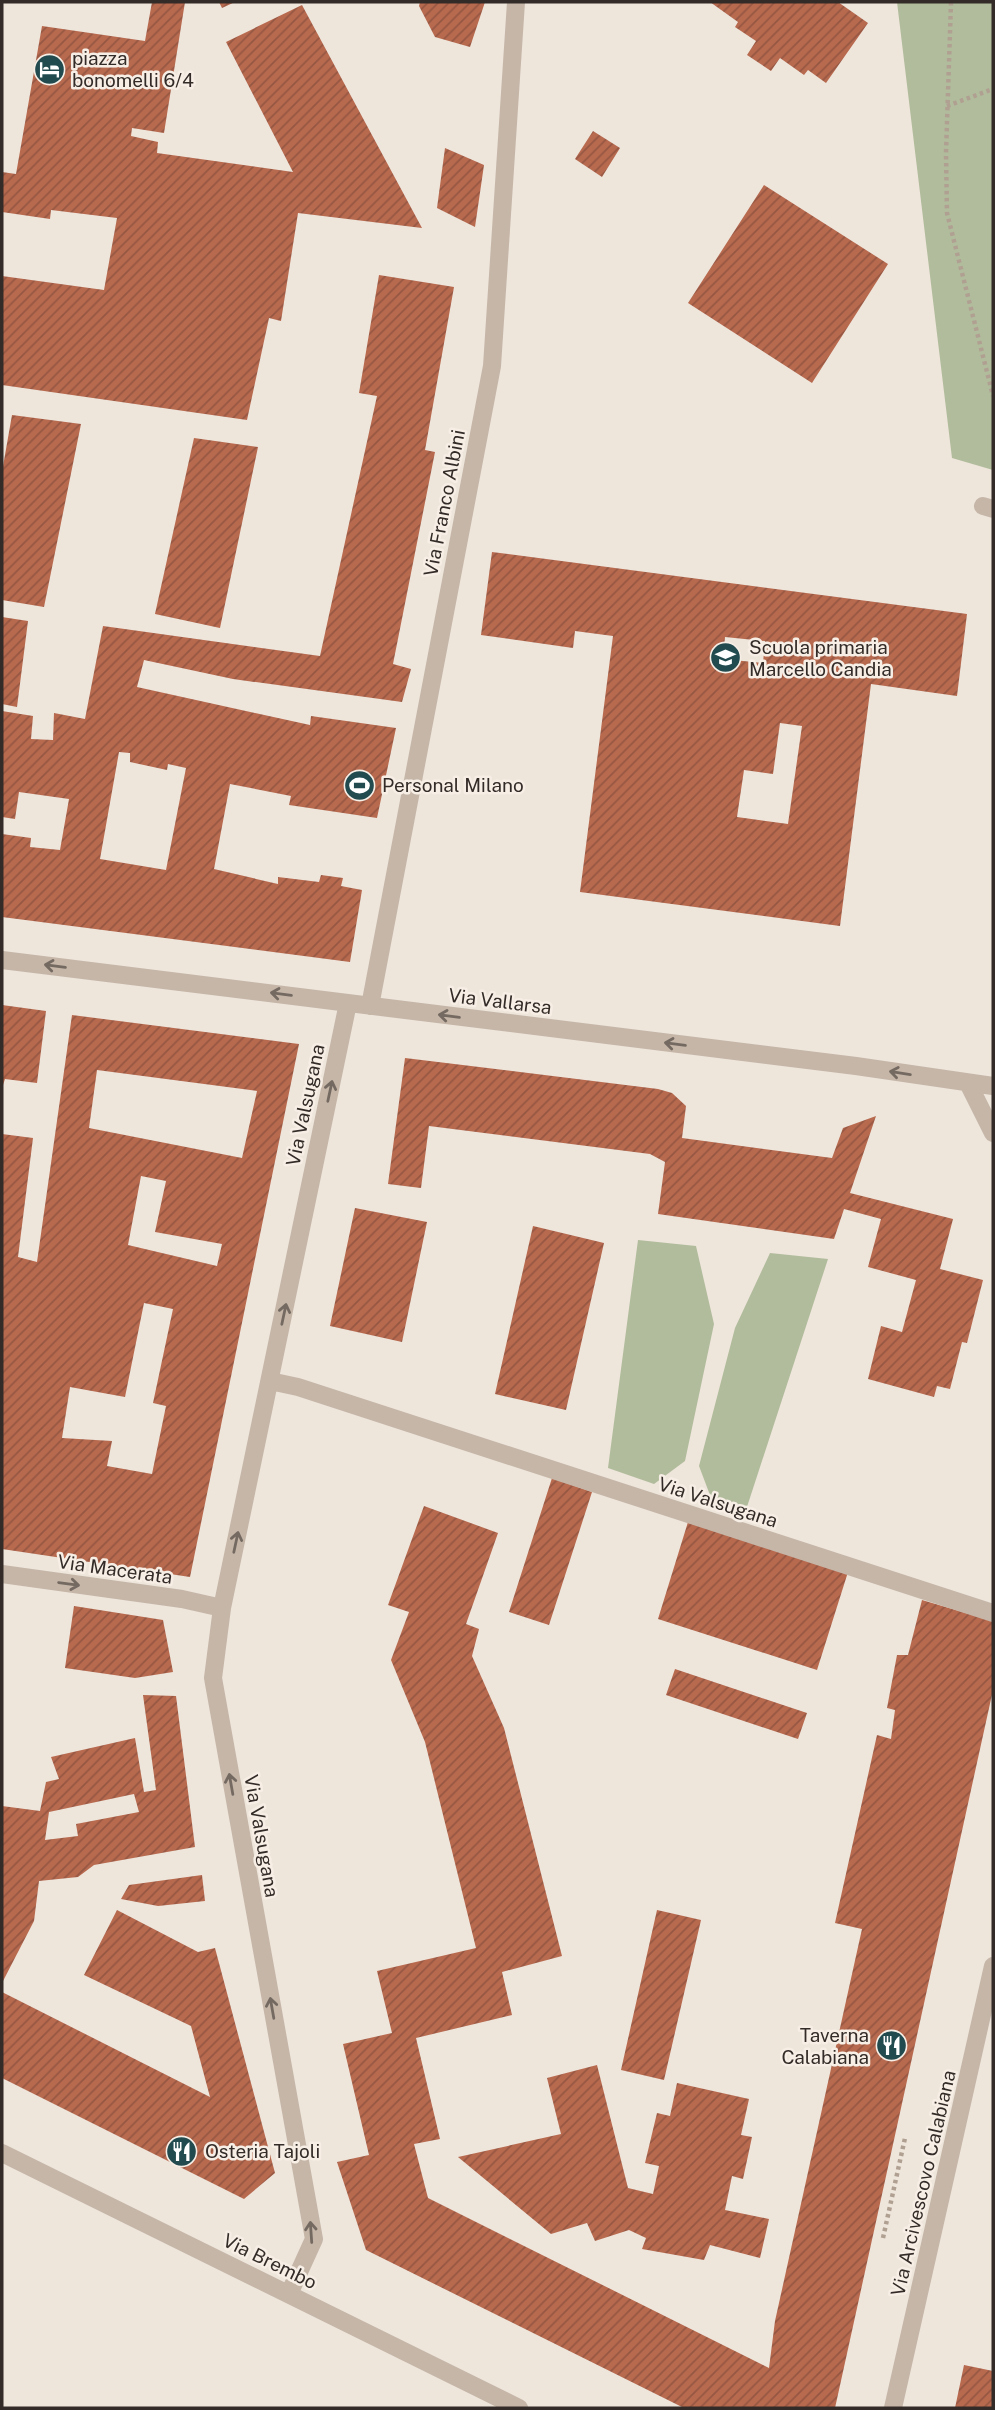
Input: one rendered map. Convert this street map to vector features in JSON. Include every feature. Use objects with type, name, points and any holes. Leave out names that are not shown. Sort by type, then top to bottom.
[{"type":"street","name":"Via Franco Albini","points":[[370,1006],[492,366],[516,2]]},
{"type":"street","name":"Via Vallarsa","points":[[2,960],[993,1086]]},
{"type":"street","name":"Via Valsugana","points":[[289,2294],[314,2239],[215,1691],[215,1650],[348,1003]]},
{"type":"street","points":[[968,1083],[993,1133]]},
{"type":"street","name":"Via Valsugana","points":[[270,1381],[311,1391],[993,1614]]},
{"type":"street","name":"Via Macerata","points":[[2,1574],[182,1599],[222,1608]]},
{"type":"street","name":"Via Arcivescovo Calabiana","points":[[894,2408],[993,1966]]},
{"type":"street","name":"Via Brembo","points":[[2,2153],[519,2408]]},
{"type":"path","points":[[951,2],[947,213],[993,396]]},
{"type":"path","points":[[947,106],[993,89]]},
{"type":"path","points":[[883,2238],[905,2138]]},
{"type":"green space","points":[[897,2],[993,2],[993,470],[952,458]]},
{"type":"green space","points":[[638,1240],[696,1246],[714,1324],[685,1461],[654,1484],[608,1468]]},
{"type":"green space","points":[[770,1253],[828,1259],[745,1513],[713,1503],[699,1466],[735,1328]]},
{"type":"building","points":[[152,2],[185,2],[164,133],[132,128],[131,136],[158,142],[157,153],[293,172],[226,42],[302,5],[422,228],[298,213],[281,321],[269,318],[247,420],[2,385],[2,276],[104,290],[117,218],[51,210],[50,219],[2,212],[2,172],[16,174],[42,26],[145,41]]},
{"type":"building","points":[[219,2],[235,2],[222,8]]},
{"type":"building","points":[[420,2],[485,2],[470,47],[435,37],[419,6]]},
{"type":"building","points":[[710,2],[838,2],[868,23],[826,83],[808,70],[804,75],[780,58],[771,71],[747,55],[756,41],[735,27],[738,22]]},
{"type":"building","points":[[593,131],[620,148],[602,177],[575,159]]},
{"type":"building","points":[[445,148],[484,165],[475,227],[437,208]]},
{"type":"building","points":[[764,185],[888,264],[812,383],[688,303]]},
{"type":"building","points":[[379,275],[454,287],[425,450],[435,452],[393,664],[411,669],[402,702],[233,679],[144,660],[137,687],[310,725],[311,716],[396,728],[377,818],[289,805],[291,796],[230,784],[214,869],[278,884],[278,877],[319,882],[321,875],[343,878],[341,886],[362,890],[350,962],[2,917],[2,834],[31,838],[30,847],[60,850],[69,799],[19,792],[15,819],[2,817],[2,711],[33,716],[31,739],[53,740],[54,713],[85,719],[103,626],[320,656],[377,396],[359,393]],"holes":[[[119,752],[130,753],[130,762],[167,770],[168,764],[186,768],[166,870],[100,859]]]},
{"type":"building","points":[[12,415],[81,424],[44,607],[2,600],[2,472]]},
{"type":"building","points":[[194,438],[258,447],[220,628],[155,614]]},
{"type":"building","points":[[492,552],[967,614],[957,696],[871,684],[840,926],[580,892],[613,636],[575,631],[573,648],[481,635]],"holes":[[[725,637],[765,641],[763,663],[723,659]],[[780,723],[802,726],[788,824],[737,817],[744,770],[773,774]]]},
{"type":"building","points":[[2,617],[28,621],[17,707],[2,704]]},
{"type":"building","points":[[2,1005],[46,1011],[37,1083],[5,1079],[2,1088]]},
{"type":"building","points":[[72,1015],[299,1044],[190,1577],[2,1549],[2,1134],[33,1138],[18,1257],[37,1262]],"holes":[[[97,1070],[257,1091],[242,1158],[89,1128]],[[141,1176],[166,1181],[155,1232],[222,1244],[217,1266],[128,1245]],[[144,1303],[173,1309],[153,1403],[166,1406],[152,1474],[107,1466],[112,1441],[62,1438],[70,1387],[125,1397]]]},
{"type":"building","points":[[405,1058],[658,1089],[672,1093],[686,1106],[682,1138],[832,1158],[843,1128],[876,1116],[850,1193],[953,1219],[940,1269],[983,1280],[967,1343],[962,1342],[950,1389],[937,1386],[934,1397],[868,1379],[881,1326],[902,1332],[916,1280],[868,1267],[881,1219],[844,1209],[834,1239],[658,1214],[665,1162],[650,1154],[429,1126],[421,1188],[388,1184]]},
{"type":"building","points":[[355,1208],[427,1222],[402,1342],[330,1326]]},
{"type":"building","points":[[533,1226],[604,1243],[566,1410],[495,1394]]},
{"type":"building","points":[[552,1478],[592,1492],[549,1625],[509,1612]]},
{"type":"building","points":[[424,1506],[498,1533],[466,1624],[479,1629],[472,1656],[504,1728],[562,1956],[502,1972],[512,2015],[416,2038],[440,2139],[414,2144],[428,2198],[769,2368],[775,2321],[862,1929],[835,1923],[877,1735],[891,1739],[895,1710],[887,1708],[897,1655],[908,1655],[922,1600],[993,1621],[993,1690],[835,2408],[684,2408],[366,2250],[337,2162],[369,2155],[343,2044],[392,2033],[377,1971],[476,1948],[425,1742],[391,1660],[409,1612],[388,1605]]},
{"type":"building","points":[[688,1522],[848,1572],[817,1670],[658,1619]]},
{"type":"building","points":[[74,1606],[163,1620],[173,1672],[135,1678],[65,1668]]},
{"type":"building","points":[[675,1669],[807,1713],[798,1739],[666,1695]]},
{"type":"building","points":[[143,1695],[176,1696],[195,1847],[94,1865],[78,1877],[39,1881],[34,1921],[2,1983],[2,1806],[40,1811],[46,1782],[59,1779],[51,1757],[135,1738],[144,1792],[156,1790]],"holes":[[[134,1794],[139,1812],[76,1824],[78,1836],[45,1840],[49,1812]]]},
{"type":"building","points":[[202,1875],[205,1901],[158,1906],[121,1899],[129,1885]]},
{"type":"building","points":[[117,1910],[198,1952],[215,1948],[275,2173],[244,2199],[2,2078],[2,1992],[210,2097],[191,2026],[84,1975]]},
{"type":"building","points":[[657,1910],[701,1920],[664,2080],[621,2070]]},
{"type":"building","points":[[597,2065],[628,2188],[653,2194],[659,2166],[645,2163],[657,2113],[670,2116],[677,2083],[749,2099],[741,2135],[752,2137],[743,2179],[732,2176],[725,2210],[769,2219],[760,2258],[710,2245],[704,2260],[642,2249],[646,2238],[629,2230],[595,2241],[587,2223],[551,2234],[458,2157],[561,2134],[547,2078]]},
{"type":"building","points":[[964,2365],[993,2371],[993,2408],[955,2408]]},
{"type":"place","name":"piazza bonomelli 6/4","points":[[49,69]]},
{"type":"place","name":"Scuola primaria Marcello Candia","points":[[726,658]]},
{"type":"place","name":"Personal Milano","points":[[359,785]]},
{"type":"place","name":"Taverna Calabiana","points":[[892,2046]]},
{"type":"place","name":"Osteria Tajoli","points":[[182,2151]]}]
